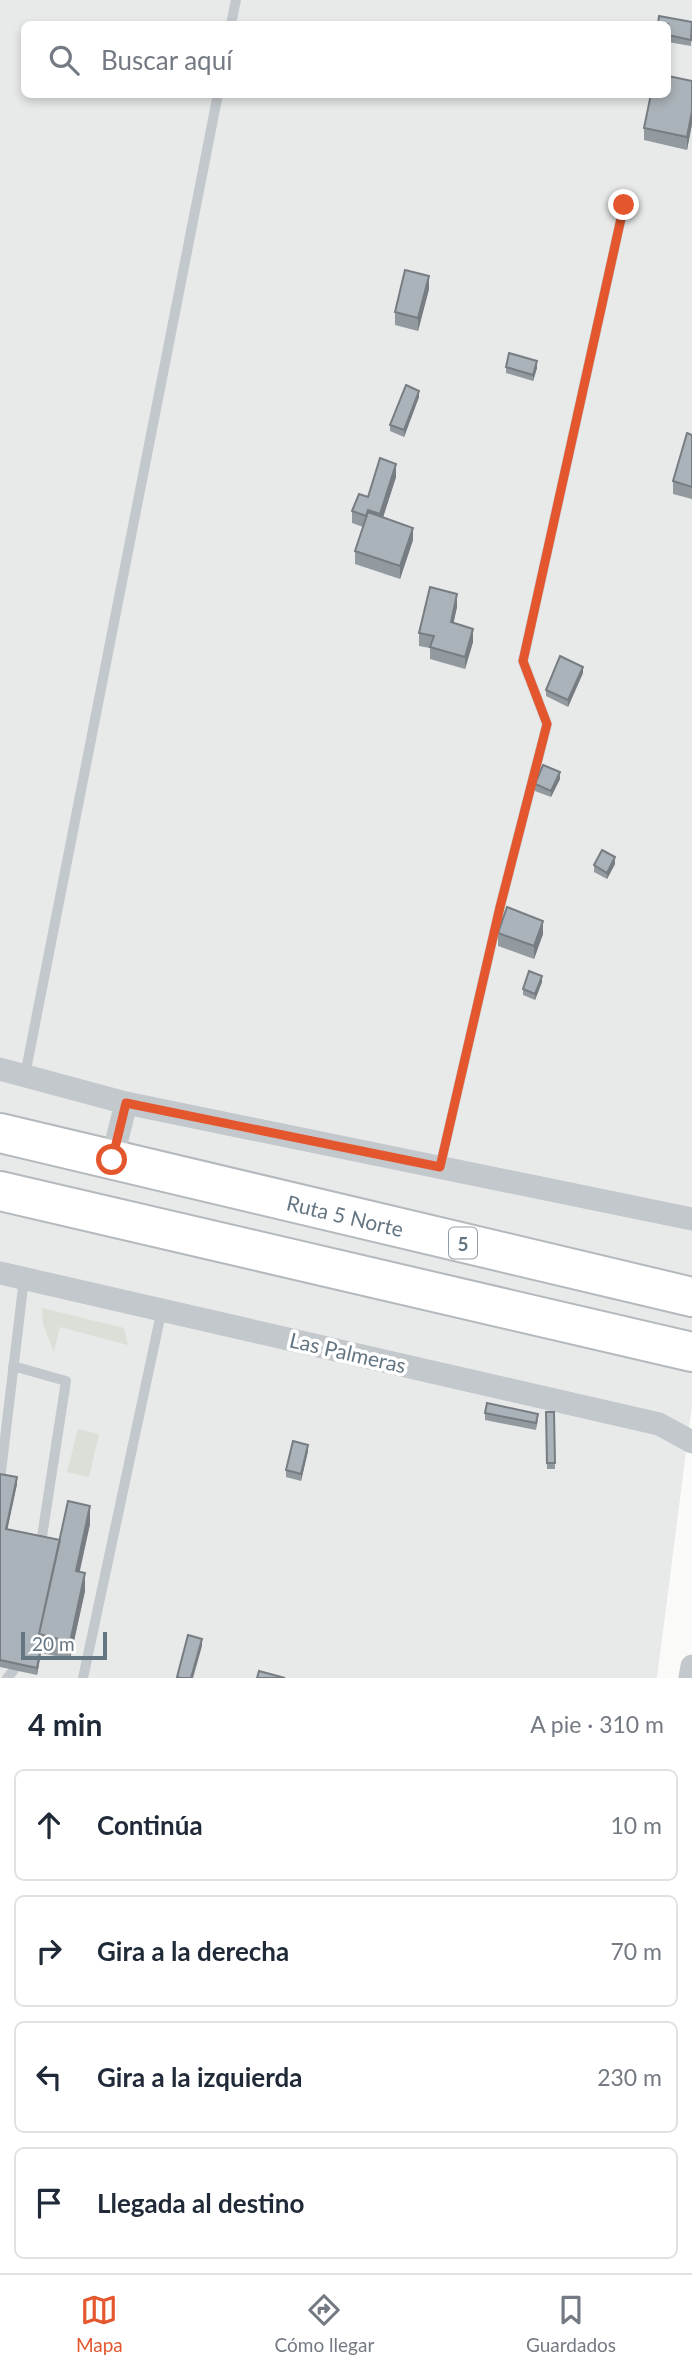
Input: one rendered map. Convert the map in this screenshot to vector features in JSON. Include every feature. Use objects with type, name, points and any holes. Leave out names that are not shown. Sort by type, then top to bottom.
[{"type":"highway","name":"Ruta 5 Norte","points":[[0,1133],[692,1297]]},
{"type":"highway","points":[[0,1191],[692,1352]]},
{"type":"street","points":[[0,1069],[126,1103],[692,1219]]},
{"type":"street","points":[[112,1160],[126,1103]]},
{"type":"street","name":"Las Palmeras","points":[[0,1273],[659,1423],[692,1442]]},
{"type":"street","points":[[690,1678],[692,1666]]},
{"type":"lane","points":[[232,21],[236,0]]},
{"type":"lane","points":[[25,1075],[217,98]]},
{"type":"lane","points":[[440,1167],[500,907],[547,724],[523,661],[624,205]]},
{"type":"lane","points":[[0,1480],[24,1279]]},
{"type":"lane","points":[[83,1678],[162,1309]]},
{"type":"lane","points":[[13,1366],[66,1381],[41,1543]]},
{"type":"shaded area","points":[[0,0],[692,0],[692,1405],[657,1678],[0,1678]]},
{"type":"shaded area","points":[[42,1308],[124,1328],[128,1345],[60,1327],[54,1352],[43,1324]]},
{"type":"shaded area","points":[[78,1429],[99,1434],[89,1477],[67,1472]]},
{"type":"building","points":[[659,16],[692,22],[691,40],[671,36],[671,21],[658,21]]},
{"type":"building","points":[[671,77],[692,81],[692,111],[687,137],[644,128],[650,98],[671,98]]},
{"type":"building","points":[[405,270],[429,276],[418,318],[395,312]]},
{"type":"building","points":[[509,353],[537,361],[533,375],[506,367]]},
{"type":"building","points":[[406,385],[419,391],[404,430],[390,425]]},
{"type":"building","points":[[687,433],[692,435],[692,487],[673,481]]},
{"type":"building","points":[[380,458],[396,464],[380,514],[368,510],[366,516],[352,511],[359,494],[368,497]]},
{"type":"building","points":[[368,512],[413,528],[400,566],[355,551]]},
{"type":"building","points":[[430,587],[457,594],[451,622],[473,629],[465,657],[430,647],[434,636],[419,633]]},
{"type":"building","points":[[560,656],[583,667],[568,700],[546,690]]},
{"type":"building","points":[[543,765],[560,772],[551,791],[535,784]]},
{"type":"building","points":[[602,850],[615,857],[607,873],[594,865]]},
{"type":"building","points":[[507,907],[543,921],[534,946],[498,933]]},
{"type":"building","points":[[529,971],[542,976],[535,994],[523,989]]},
{"type":"building","points":[[487,1403],[538,1414],[536,1423],[485,1413]]},
{"type":"building","points":[[546,1412],[554,1412],[555,1463],[547,1463]]},
{"type":"building","points":[[293,1441],[308,1445],[301,1474],[286,1470]]},
{"type":"building","points":[[0,1474],[17,1477],[6,1529],[60,1540],[39,1634],[41,1646],[37,1668],[0,1660]]},
{"type":"building","points":[[68,1501],[90,1506],[76,1571],[85,1573],[70,1642],[39,1634]]},
{"type":"building","points":[[188,1635],[202,1639],[191,1678],[181,1678],[177,1677]]},
{"type":"building","points":[[259,1671],[285,1678],[257,1678]]},
{"type":"route","points":[[112,1160],[126,1103],[440,1167],[500,907],[547,724],[523,661],[624,205]]}]
